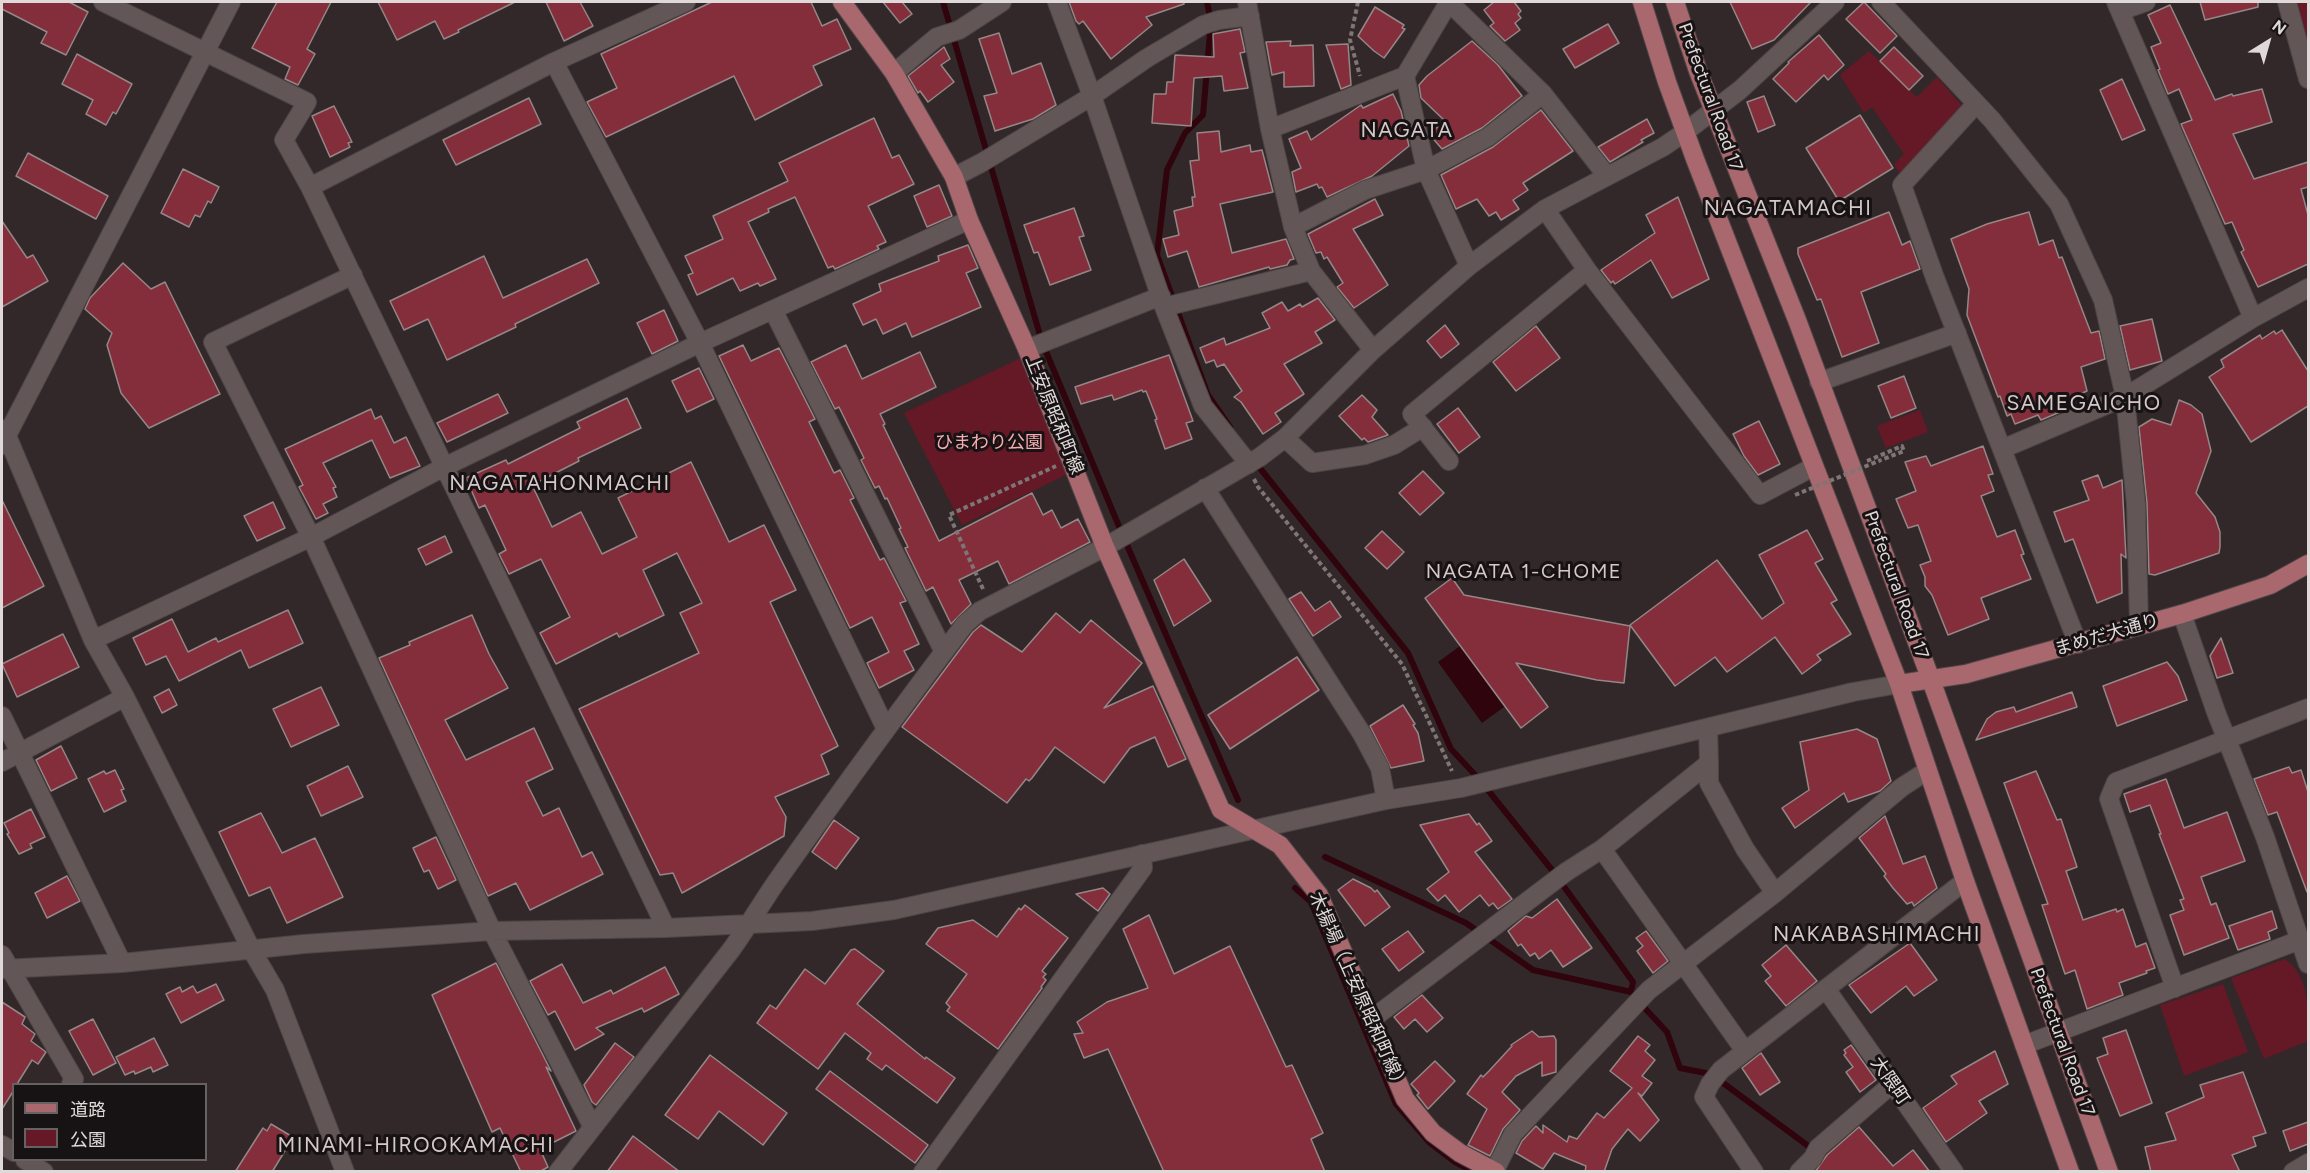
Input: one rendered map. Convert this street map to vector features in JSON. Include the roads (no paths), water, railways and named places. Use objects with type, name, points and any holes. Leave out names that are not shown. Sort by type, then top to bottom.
[{"type":"main road","name":"上安原昭和町線","points":[[842,2],[894,73],[954,177],[969,220],[1027,349],[1106,547],[1221,810],[1253,830]]},
{"type":"main road","name":"Prefectural Road 17","points":[[1642,2],[1685,132],[1899,684],[1965,881],[2070,1172]]},
{"type":"main road","name":"Prefectural Road 17","points":[[1675,2],[1698,71],[1797,320],[1931,680],[2109,1172]]},
{"type":"main road","name":"まめだ大通り","points":[[1899,684],[1966,674],[2182,614],[2270,585],[2308,564]]},
{"type":"main road","name":"木揚場（上安原昭和町線）","points":[[1253,830],[1280,845],[1319,895],[1405,1099],[1433,1133],[1460,1153],[1495,1171]]},
{"type":"street","points":[[103,2],[307,102],[284,140],[310,187],[446,466],[666,928]]},
{"type":"street","points":[[231,2],[3,437],[93,640],[125,697],[251,949],[275,990],[345,1172]]},
{"type":"street","points":[[310,187],[554,62],[686,2]]},
{"type":"street","points":[[894,73],[937,38],[959,30],[1002,2]]},
{"type":"street","points":[[1057,2],[1163,302],[1203,405],[1254,460]]},
{"type":"street","points":[[1270,129],[1405,76],[1449,2],[1543,94],[1607,176]]},
{"type":"street","points":[[558,1172],[750,925],[770,890],[965,624],[980,611],[1106,547],[1254,460],[1285,438],[1374,350],[1469,266],[1545,209],[1663,147],[1685,132],[1740,90],[1835,2]]},
{"type":"street","points":[[1881,2],[1992,120],[2059,204],[2103,300],[2125,397],[2136,504],[2139,625]]},
{"type":"street","points":[[2146,2],[2118,6],[2253,318]]},
{"type":"street","points":[[2287,2],[2308,79]]},
{"type":"street","points":[[954,177],[1004,150],[1092,96],[1147,58],[1211,22],[1249,9],[1270,129],[1293,227],[1311,271],[1374,350]]},
{"type":"street","points":[[554,62],[700,344],[886,729]]},
{"type":"street","points":[[1405,76],[1426,170],[1469,266]]},
{"type":"street","points":[[1293,227],[1365,190],[1426,170],[1488,137],[1543,94]]},
{"type":"street","points":[[1976,104],[1902,185],[2078,644]]},
{"type":"street","points":[[1545,209],[1587,270],[1760,495],[1813,467]]},
{"type":"street","points":[[93,640],[311,537],[446,466],[700,344],[969,220]]},
{"type":"street","points":[[1449,460],[1412,414],[1587,270]]},
{"type":"street","points":[[1027,349],[1055,337],[1163,302],[1182,303],[1311,271]]},
{"type":"street","points":[[353,275],[213,342],[311,537],[492,931],[592,1126]]},
{"type":"street","points":[[2002,449],[2125,397],[2253,318],[2308,288]]},
{"type":"street","points":[[773,310],[944,652]]},
{"type":"street","points":[[1819,382],[1957,333]]},
{"type":"street","points":[[1285,438],[1312,463],[1365,455],[1394,445],[1423,427]]},
{"type":"street","points":[[1205,488],[1362,734],[1380,768],[1386,800]]},
{"type":"street","points":[[2182,614],[2265,837],[2308,964]]},
{"type":"street","points":[[4,964],[122,963],[251,949],[492,931],[750,925],[812,921],[894,910],[1386,800],[1461,788],[1853,692],[1899,684]]},
{"type":"street","points":[[2,762],[125,697]]},
{"type":"street","points":[[2175,988],[2109,798],[2116,782],[2308,708]]},
{"type":"street","points":[[2,716],[122,963]]},
{"type":"street","points":[[1708,728],[1709,783],[1745,849],[1775,893]]},
{"type":"street","points":[[1372,1019],[1566,872],[1602,849],[1709,763]]},
{"type":"street","points":[[1495,1171],[1513,1134],[1649,990],[1775,893],[1902,787],[1927,771]]},
{"type":"street","points":[[1602,849],[1745,1051]]},
{"type":"street","points":[[923,1172],[1143,868],[1142,854]]},
{"type":"street","points":[[1754,1172],[1704,1097],[1715,1077],[1745,1051],[1965,881]]},
{"type":"street","points":[[2024,1045],[2300,940]]},
{"type":"street","points":[[4,964],[74,1079],[72,1083]]},
{"type":"street","name":"大隈町","points":[[1826,989],[1954,1172]]},
{"type":"street","points":[[1799,1172],[1816,1153],[1892,1084]]},
{"type":"street","points":[[27,1161],[44,1172]]},
{"type":"street","points":[[2293,1172],[2308,1163]]},
{"type":"waterway","points":[[943,2],[1042,342],[1123,536],[1238,800]]},
{"type":"waterway","points":[[1207,2],[1211,22],[1203,115],[1185,133],[1167,170],[1157,255],[1208,395],[1230,427]]},
{"type":"waterway","points":[[1255,462],[1408,653],[1451,749],[1479,779],[1552,870],[1633,982],[1631,992]]},
{"type":"waterway","points":[[1325,857],[1466,923],[1533,970],[1631,992],[1634,995]]},
{"type":"waterway","points":[[1295,888],[1311,902],[1396,1104],[1429,1142],[1455,1162],[1474,1172]]},
{"type":"waterway","points":[[1640,1003],[1667,1032],[1680,1068],[1711,1074],[1815,1151]]},
{"type":"district","name":"NAGATA","points":[[1407,131]]},
{"type":"district","name":"NAGATAMACHI","points":[[1788,209]]},
{"type":"district","name":"SAMEGAICHO","points":[[2084,404]]},
{"type":"district","name":"NAGATAHONMACHI","points":[[560,484]]},
{"type":"district","name":"NAGATA 1-CHOME","points":[[1524,572]]},
{"type":"district","name":"NAKABASHIMACHI","points":[[1877,935]]},
{"type":"district","name":"MINAMI-HIROOKAMACHI","points":[[416,1146]]},
{"type":"park label","name":"ひまわり公園","points":[[989,443]]}]
